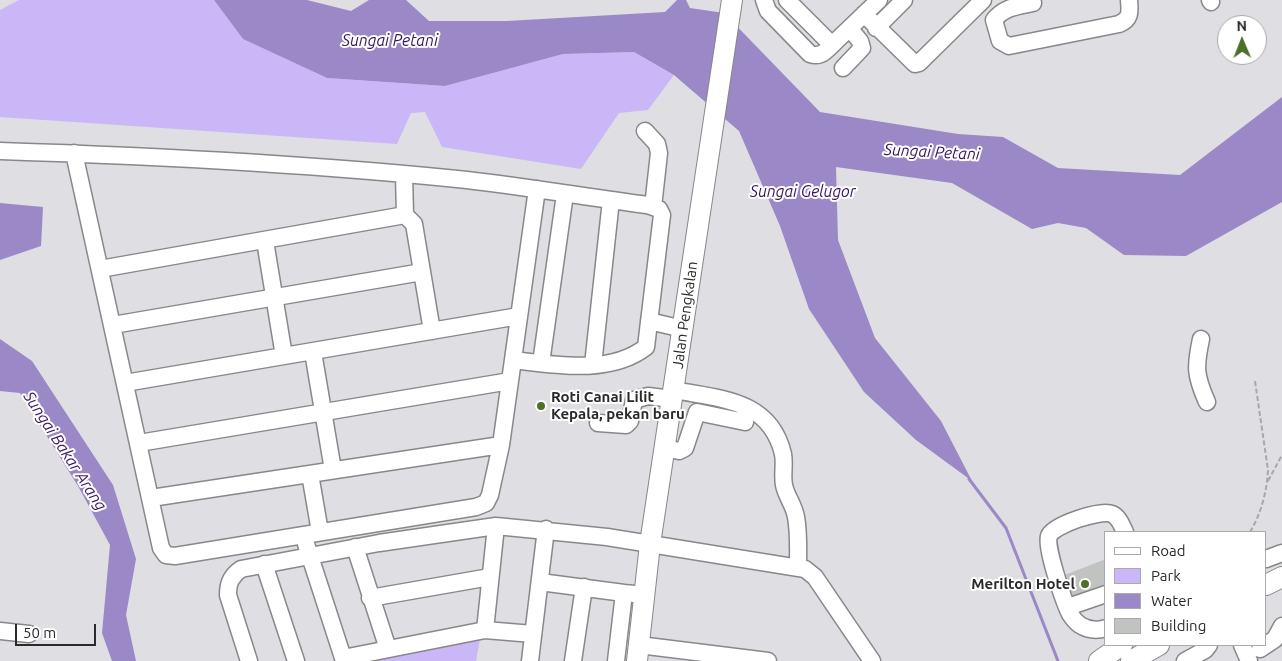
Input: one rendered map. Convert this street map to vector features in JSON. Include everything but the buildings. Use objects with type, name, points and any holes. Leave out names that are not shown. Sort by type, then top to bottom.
[{"type":"main road","name":"Jalan Pengkalan","points":[[638,653],[650,544],[730,5]]},
{"type":"main road","points":[[1267,577],[1282,572]]},
{"type":"main road","points":[[1267,584],[1282,577]]},
{"type":"main road","points":[[1267,598],[1282,593]]},
{"type":"main road","points":[[1099,661],[1121,646]]},
{"type":"main road","points":[[1132,661],[1157,646]]},
{"type":"street","points":[[764,0],[768,11],[810,54],[822,54],[879,0]]},
{"type":"street","points":[[876,28],[904,0]]},
{"type":"street","points":[[864,14],[910,62],[919,63],[983,0]]},
{"type":"street","points":[[1033,3],[1003,11],[998,15],[994,20],[1000,41],[1009,46],[1119,24],[1126,21],[1130,16],[1129,0]]},
{"type":"street","points":[[792,2],[829,42],[834,43]]},
{"type":"street","points":[[842,68],[862,48],[860,41],[850,29]]},
{"type":"street","points":[[645,131],[657,144],[659,153],[653,207]]},
{"type":"street","points":[[0,151],[239,162],[404,174],[611,200],[659,209],[662,215],[646,347],[626,359],[593,365],[513,360]]},
{"type":"street","points":[[74,153],[161,548],[166,555],[175,556],[476,507],[486,503],[490,495],[501,445],[537,190]]},
{"type":"street","points":[[404,174],[405,215],[414,224],[432,331]]},
{"type":"street","points":[[541,363],[565,194]]},
{"type":"street","points":[[593,365],[611,200]]},
{"type":"street","points":[[100,269],[405,215]]},
{"type":"street","points":[[265,241],[284,356]]},
{"type":"street","points":[[113,325],[422,272]]},
{"type":"street","points":[[126,383],[519,316]]},
{"type":"street","points":[[649,321],[682,329]]},
{"type":"street","points":[[1201,339],[1195,365],[1196,377],[1207,402]]},
{"type":"street","points":[[313,352],[333,470]]},
{"type":"street","points":[[139,443],[510,381]]},
{"type":"street","points":[[598,423],[626,425],[630,421],[634,400],[638,397],[673,395],[731,401],[751,408],[768,422],[776,434],[783,455],[784,487],[796,516],[798,566]]},
{"type":"street","points":[[665,448],[678,451],[685,448],[697,412],[745,422]]},
{"type":"street","points":[[151,498],[501,445]]},
{"type":"street","points":[[310,474],[312,534],[308,555],[343,659],[485,630],[533,634]]},
{"type":"street","points":[[1104,628],[1090,630],[1079,625],[1070,614],[1049,549],[1049,536],[1056,528],[1100,513],[1112,514],[1121,522],[1125,531]]},
{"type":"street","points":[[249,661],[228,595],[228,585],[233,575],[241,569],[355,547],[496,526],[546,529],[798,566],[811,572],[815,577],[872,661]]},
{"type":"street","points":[[485,630],[496,526]]},
{"type":"street","points":[[530,661],[546,529]]},
{"type":"street","points":[[355,547],[388,649]]},
{"type":"street","points":[[1267,559],[1282,553]]},
{"type":"street","points":[[264,564],[296,661]]},
{"type":"street","points":[[370,598],[490,577]]},
{"type":"street","points":[[540,582],[645,595]]},
{"type":"street","points":[[573,661],[584,588]]},
{"type":"street","points":[[616,661],[624,592]]},
{"type":"street","points":[[1068,608],[1104,595]]},
{"type":"street","points":[[1261,651],[1275,640],[1282,626]]},
{"type":"street","points":[[0,631],[29,634]]},
{"type":"street","points":[[1185,661],[1205,650],[1207,646]]},
{"type":"street","points":[[1242,646],[1249,661]]},
{"type":"street","points":[[638,653],[768,661]]},
{"type":"path","points":[[1255,381],[1268,470],[1267,483]]},
{"type":"path","points":[[1250,531],[1260,510],[1267,483],[1282,455]]},
{"type":"green space","points":[[19,0],[214,0],[243,39],[327,78],[445,86],[563,54],[634,52],[674,75],[648,110],[619,113],[581,169],[442,147],[425,112],[411,113],[397,144],[0,117],[0,10]]},
{"type":"green space","points":[[480,639],[476,661],[372,661],[466,641]]},
{"type":"water","name":"Sungai Petani","points":[[214,0],[307,0],[351,11],[369,0],[406,0],[429,21],[507,21],[665,12],[677,0],[686,0],[690,8],[724,13],[820,112],[958,134],[1003,137],[1058,168],[1180,175],[1282,97],[1282,202],[1186,256],[1124,255],[1086,228],[1058,223],[1032,229],[952,183],[836,167],[838,240],[875,338],[941,421],[972,481],[916,440],[864,392],[809,309],[780,226],[739,131],[674,75],[634,52],[563,54],[445,86],[327,78],[243,39]]},
{"type":"water","points":[[0,203],[43,207],[41,246],[0,260]]},
{"type":"water","name":"Sungai Bakar Arang","points":[[0,339],[32,361],[113,485],[136,559],[126,615],[136,661],[112,661],[102,633],[110,545],[78,486],[20,393],[0,391]]},
{"type":"waterway","name":"Sungai Gelugor","points":[[969,479],[1006,528],[1058,661]]},
{"type":"place","name":"Roti Canai Lilit Kepala, pekan baru","points":[[541,406]]},
{"type":"place","name":"Merilton Hotel","points":[[1085,584]]}]
